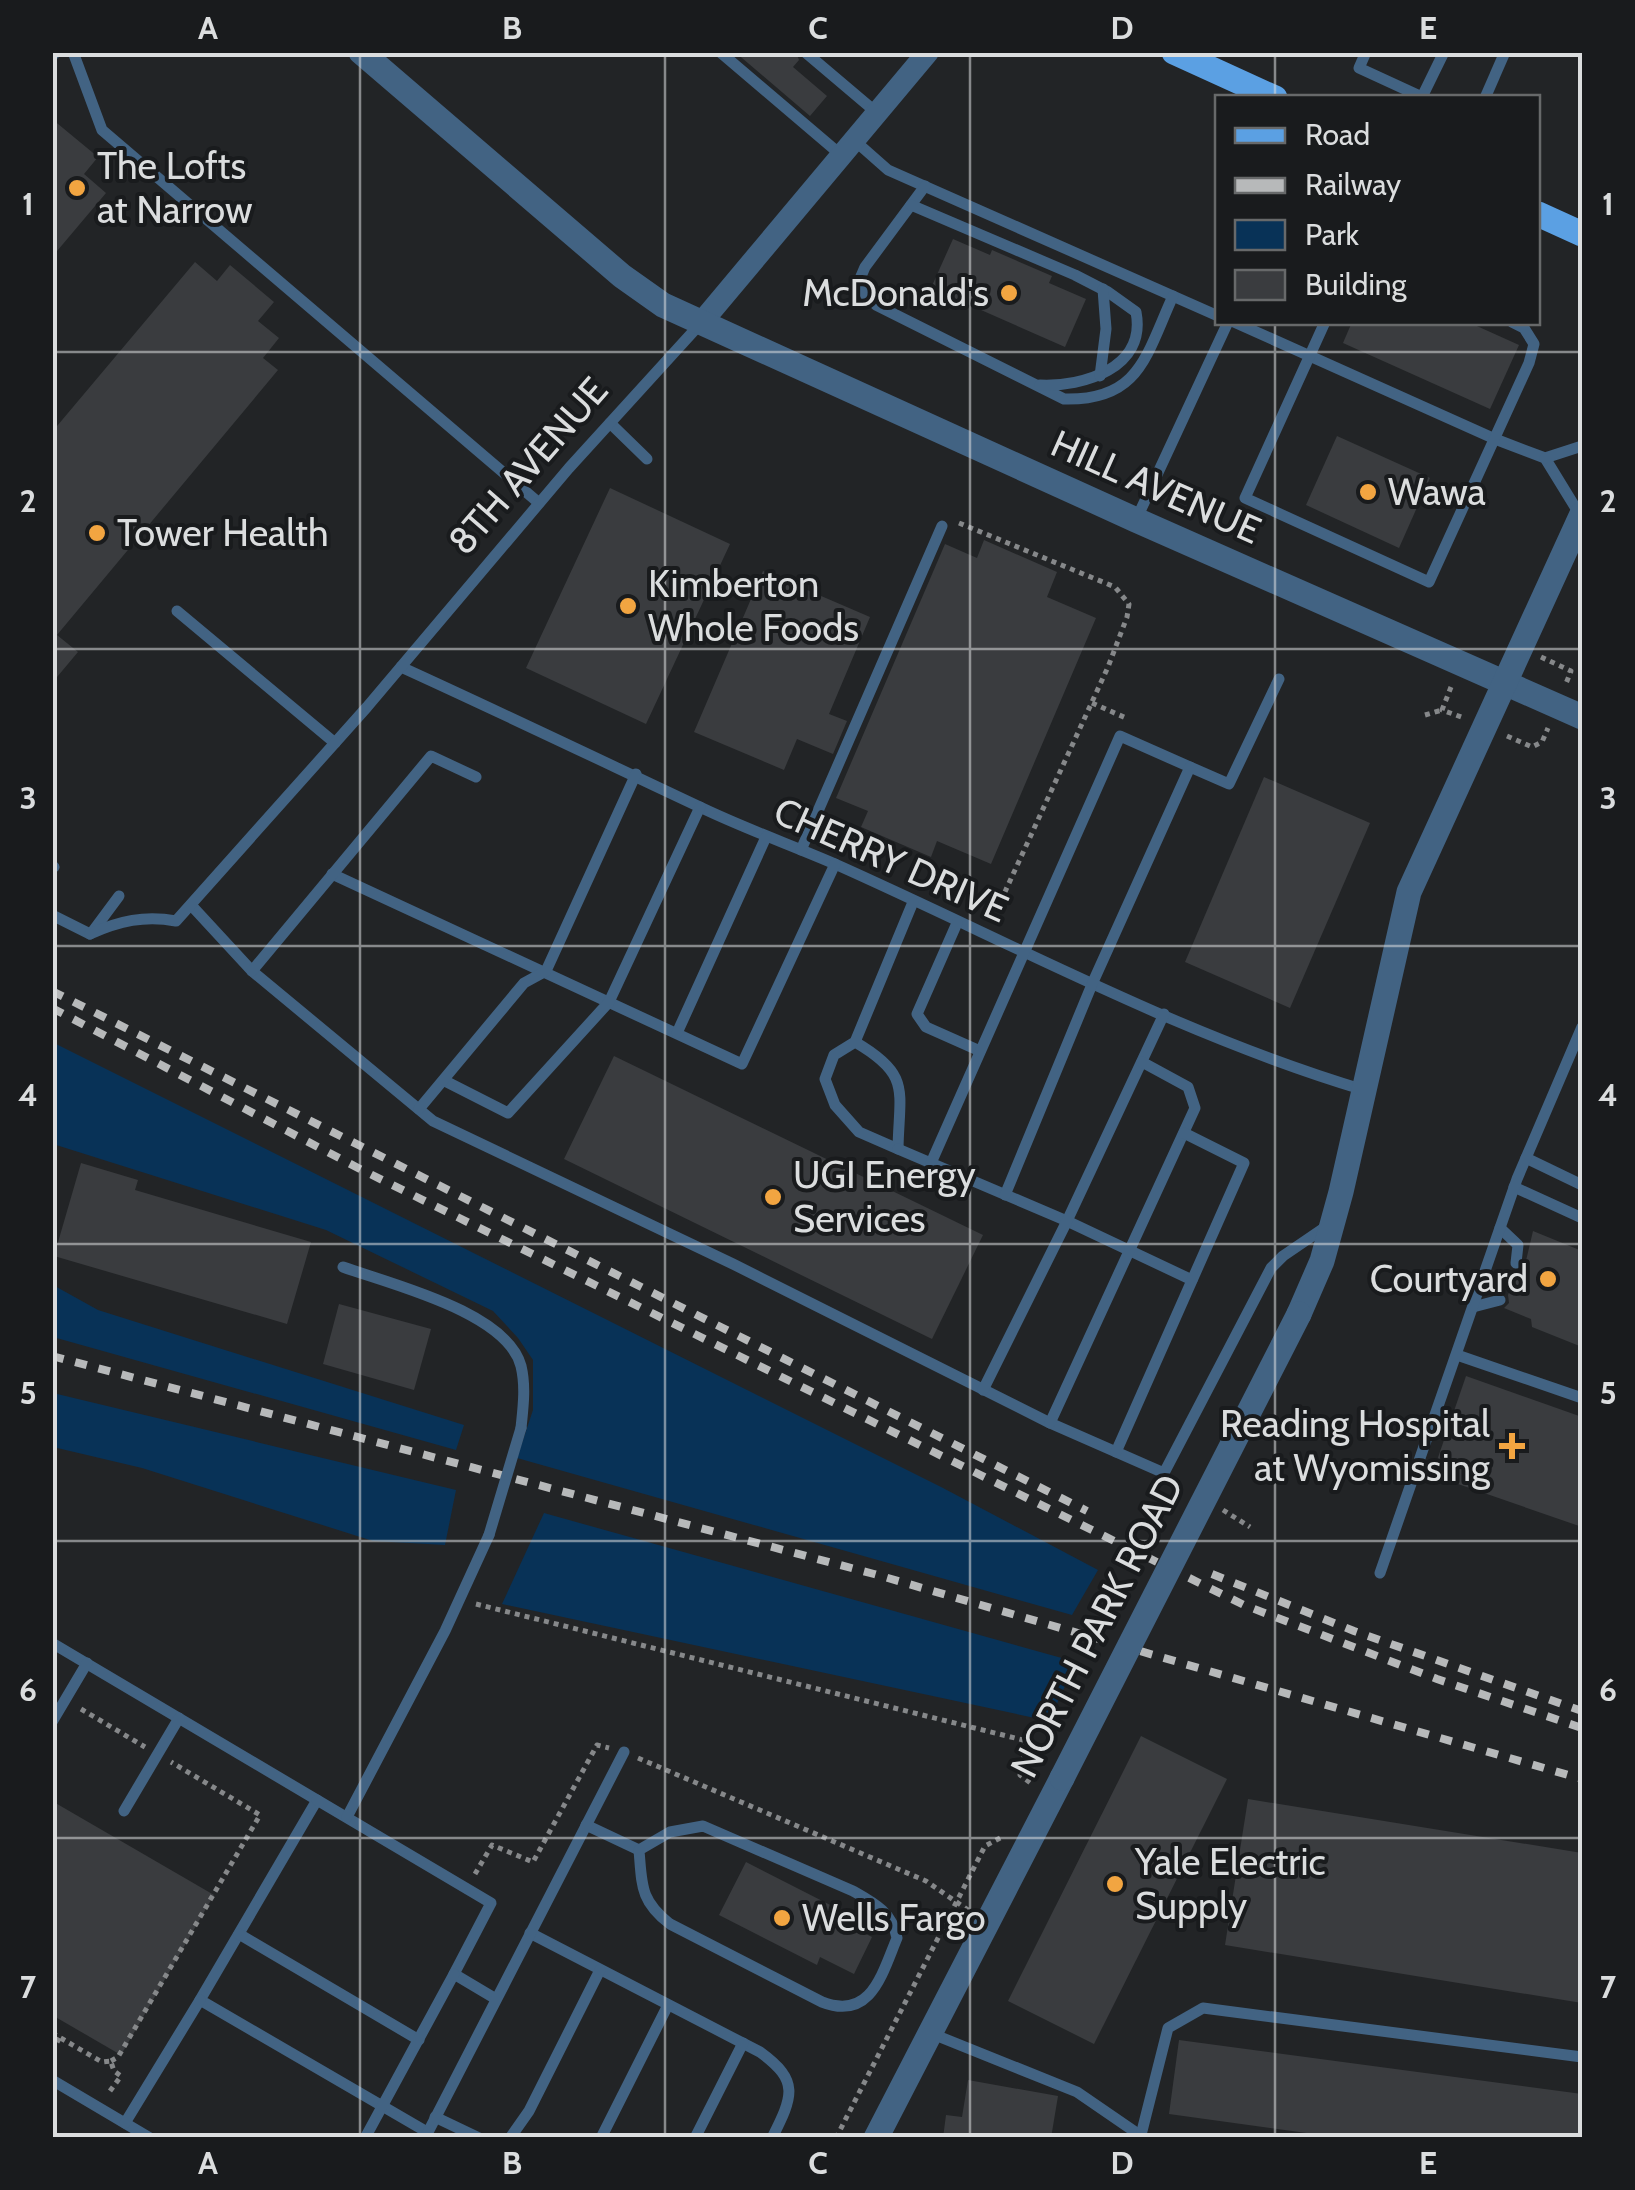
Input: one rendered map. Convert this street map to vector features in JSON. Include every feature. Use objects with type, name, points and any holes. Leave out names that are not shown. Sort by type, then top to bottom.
[{"type":"main road","points":[[1189,56],[1270,95]]},
{"type":"main road","points":[[1540,215],[1582,234]]},
{"type":"street","name":"HILL AVENUE","points":[[361,52],[622,276],[663,305],[1582,717]]},
{"type":"street","name":"8TH AVENUE","points":[[701,323],[928,52]]},
{"type":"street","name":"NORTH PARK ROAD","points":[[876,2138],[1299,1314],[1322,1261],[1345,1178],[1408,892],[1582,516]]},
{"type":"lane","points":[[73,52],[102,130],[539,503]]},
{"type":"lane","points":[[720,52],[848,148],[888,170],[1215,315]]},
{"type":"lane","points":[[806,52],[877,113]]},
{"type":"lane","points":[[1366,52],[1359,68],[1418,95]]},
{"type":"lane","points":[[1423,95],[1444,52]]},
{"type":"lane","points":[[1487,95],[1505,52]]},
{"type":"lane","points":[[926,186],[865,266],[859,281],[866,296],[876,305],[1064,399],[1093,400],[1131,379],[1173,296]]},
{"type":"lane","points":[[911,206],[1103,289],[1136,312],[1138,322],[1132,348],[1100,376],[1065,386],[1036,385]]},
{"type":"lane","points":[[1100,376],[1106,329],[1103,289]]},
{"type":"lane","name":"8TH AVENUE","points":[[90,934],[112,924],[153,917],[176,921],[701,323]]},
{"type":"lane","points":[[1136,520],[1230,325]]},
{"type":"lane","points":[[1238,325],[1545,458],[1582,516]]},
{"type":"lane","points":[[1324,325],[1245,498],[1429,582],[1529,363],[1534,344],[1518,325]]},
{"type":"lane","points":[[610,423],[647,459]]},
{"type":"lane","points":[[1545,458],[1582,446]]},
{"type":"lane","points":[[801,850],[942,526]]},
{"type":"lane","points":[[176,611],[335,743]]},
{"type":"lane","name":"CHERRY DRIVE","points":[[401,667],[766,837],[835,864],[958,923],[1277,1064],[1364,1090]]},
{"type":"lane","points":[[931,1163],[1120,736],[1229,784],[1279,679]]},
{"type":"lane","points":[[252,971],[430,756],[476,777]]},
{"type":"lane","points":[[1005,1194],[1093,982],[1190,767]]},
{"type":"lane","points":[[419,1110],[524,983],[546,971],[636,774]]},
{"type":"lane","points":[[445,1081],[508,1113],[609,1002],[700,807]]},
{"type":"lane","points":[[677,1033],[766,837]]},
{"type":"lane","points":[[332,874],[742,1064],[835,864]]},
{"type":"lane","points":[[52,915],[90,934],[119,896]]},
{"type":"lane","points":[[913,902],[856,1042],[834,1054],[825,1079],[835,1106],[859,1132],[1068,1221],[1192,1280]]},
{"type":"lane","points":[[191,904],[252,971],[433,1122],[733,1264],[1050,1424],[1164,1473],[1271,1268],[1330,1224]]},
{"type":"lane","points":[[958,923],[917,1014],[926,1027],[980,1051]]},
{"type":"lane","points":[[983,1390],[1068,1221],[1164,1014]]},
{"type":"lane","points":[[1380,1572],[1514,1186],[1582,1027]]},
{"type":"lane","points":[[856,1042],[893,1068],[900,1090],[898,1149]]},
{"type":"lane","points":[[1050,1424],[1196,1108],[1188,1087],[1142,1062]]},
{"type":"lane","points":[[1116,1452],[1244,1163],[1184,1134]]},
{"type":"lane","points":[[1526,1158],[1582,1185]]},
{"type":"lane","points":[[1514,1186],[1582,1218]]},
{"type":"lane","points":[[1500,1228],[1518,1245],[1516,1262]]},
{"type":"lane","points":[[343,1267],[447,1304],[488,1325],[508,1342],[520,1363],[524,1395],[521,1428],[488,1535],[461,1600],[347,1818]]},
{"type":"lane","points":[[1473,1307],[1500,1300]]},
{"type":"lane","points":[[1457,1355],[1582,1398]]},
{"type":"lane","points":[[52,1643],[491,1903],[366,2138]]},
{"type":"lane","points":[[52,1722],[86,1663]]},
{"type":"lane","points":[[124,1811],[179,1718]]},
{"type":"lane","points":[[200,2000],[426,2135],[624,1752]]},
{"type":"lane","points":[[125,2123],[317,1800]]},
{"type":"lane","points":[[586,1825],[638,1850]]},
{"type":"lane","points":[[703,1826],[853,1891],[876,1904],[890,1916],[895,1927],[897,1938],[878,1983],[862,2002],[849,2007],[822,2002],[670,1924],[647,1904],[638,1850],[670,1832],[703,1826]]},
{"type":"lane","points":[[530,1933],[743,2043],[781,2067],[789,2081],[788,2100],[772,2138]]},
{"type":"lane","points":[[238,1934],[420,2040]]},
{"type":"lane","points":[[510,2138],[529,2111],[600,1970]]},
{"type":"lane","points":[[454,1974],[496,1999]]},
{"type":"lane","points":[[600,2138],[668,2006]]},
{"type":"lane","points":[[930,2034],[1077,2092],[1142,2136],[1168,2028],[1203,2008],[1582,2057]]},
{"type":"lane","points":[[694,2138],[743,2043]]},
{"type":"lane","points":[[52,2080],[150,2138]]},
{"type":"lane","points":[[436,2117],[478,2138]]},
{"type":"path","points":[[942,526],[960,522],[973,527],[1115,587],[1129,604],[1128,617],[1108,667],[986,935]]},
{"type":"path","points":[[1425,715],[1442,710]]},
{"type":"path","points":[[461,1600],[1027,1742],[1020,1775],[1056,1789]]},
{"type":"path","points":[[52,2050],[56,2035],[102,2062],[118,2057],[260,1815],[66,1700]]},
{"type":"path","points":[[836,2138],[986,1846],[1006,1835]]},
{"type":"path","points":[[110,2091],[121,2076],[114,2071],[111,2061]]},
{"type":"green space","points":[[52,1042],[943,1488],[1098,1570],[1072,1615],[517,1458],[533,1410],[533,1360],[493,1311],[326,1230],[53,1144]]},
{"type":"green space","points":[[53,1285],[98,1310],[464,1425],[456,1450],[53,1337]]},
{"type":"green space","points":[[53,1393],[456,1490],[445,1545],[373,1541],[142,1468],[53,1447]]},
{"type":"green space","points":[[544,1513],[1076,1662],[1049,1721],[502,1604]]},
{"type":"building","points":[[735,52],[796,52],[799,60],[793,67],[827,96],[810,116]]},
{"type":"building","name":"The Lofts at Narrow","points":[[52,119],[98,157],[84,174],[106,193],[52,257]]},
{"type":"building","name":"McDonald's","points":[[953,239],[990,255],[992,250],[1052,276],[1049,283],[1086,299],[1065,347],[931,288]]},
{"type":"building","name":"Tower Health","points":[[195,262],[217,281],[230,265],[274,302],[258,321],[279,338],[263,358],[278,370],[57,635],[78,652],[52,683],[52,432]]},
{"type":"building","name":"Wawa","points":[[1351,325],[1475,325],[1519,345],[1490,409],[1343,343]]},
{"type":"building","name":"Wawa","points":[[1337,436],[1430,478],[1399,548],[1306,505]]},
{"type":"building","name":"Kimberton Whole Foods","points":[[610,488],[730,544],[646,724],[526,668]]},
{"type":"building","points":[[984,540],[1057,572],[1047,597],[1096,618],[991,864],[937,841],[931,857],[861,827],[868,811],[836,798],[945,544],[977,558]]},
{"type":"building","points":[[763,571],[870,617],[829,714],[847,721],[833,754],[797,739],[784,770],[694,732]]},
{"type":"building","points":[[1264,777],[1370,823],[1290,1008],[1185,962]]},
{"type":"building","name":"UGI Energy Services","points":[[614,1056],[983,1235],[932,1339],[564,1159]]},
{"type":"building","points":[[81,1163],[138,1180],[135,1190],[311,1242],[287,1324],[54,1256]]},
{"type":"building","name":"Courtyard","points":[[1533,1231],[1582,1251],[1582,1347],[1532,1327],[1531,1319],[1504,1308],[1509,1303],[1517,1272],[1525,1265]]},
{"type":"building","points":[[339,1304],[431,1329],[414,1390],[323,1364]]},
{"type":"building","name":"Reading Hospital at Wyomissing","points":[[1466,1376],[1582,1417],[1582,1527],[1432,1475]]},
{"type":"building","points":[[1141,1736],[1227,1779],[1094,2044],[1008,2001]]},
{"type":"building","points":[[1248,1799],[1582,1853],[1582,2003],[1225,1945]]},
{"type":"building","points":[[52,1801],[214,1895],[121,2055],[52,2015]]},
{"type":"building","name":"Wells Fargo","points":[[746,1862],[844,1912],[840,1921],[872,1937],[854,1974],[820,1957],[817,1965],[719,1915]]},
{"type":"building","points":[[1179,2040],[1582,2094],[1582,2138],[1343,2138],[1169,2114]]},
{"type":"building","points":[[968,2080],[1058,2096],[1051,2138],[943,2138],[946,2115],[962,2117]]},
{"type":"railway","points":[[52,991],[1087,1511]]},
{"type":"railway","points":[[52,1008],[362,1170],[1244,1605],[1437,1679],[1582,1728]]},
{"type":"railway","points":[[52,1356],[874,1574],[1582,1779]]},
{"type":"railway","points":[[1212,1574],[1354,1631],[1582,1711]]},
{"type":"place","name":"The Lofts at Narrow","points":[[77,188]]},
{"type":"place","name":"McDonald's","points":[[1009,293]]},
{"type":"place","name":"Wawa","points":[[1368,492]]},
{"type":"place","name":"Tower Health","points":[[97,533]]},
{"type":"place","name":"Kimberton Whole Foods","points":[[628,606]]},
{"type":"place","name":"UGI Energy Services","points":[[773,1197]]},
{"type":"place","name":"Courtyard","points":[[1548,1279]]},
{"type":"place","name":"Reading Hospital at Wyomissing","points":[[1512,1446]]},
{"type":"place","name":"Yale Electric Supply","points":[[1115,1884]]},
{"type":"place","name":"Wells Fargo","points":[[782,1918]]}]
